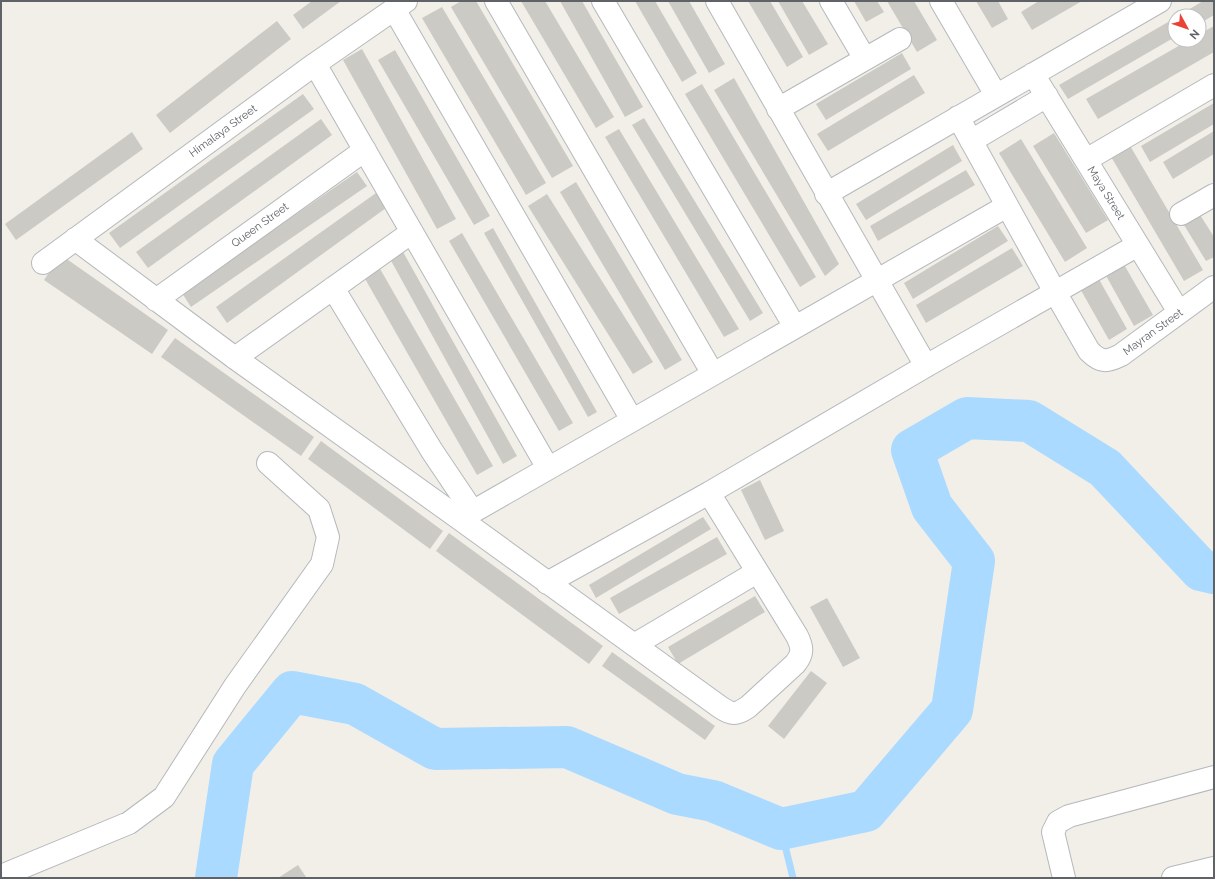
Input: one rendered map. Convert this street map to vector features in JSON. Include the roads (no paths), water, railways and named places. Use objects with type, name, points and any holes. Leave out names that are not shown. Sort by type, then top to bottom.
[{"type":"street","points":[[496,1],[713,374]]},
{"type":"street","points":[[603,1],[796,327]]},
{"type":"street","points":[[717,1],[826,194],[926,366]]},
{"type":"street","points":[[831,1],[865,59]]},
{"type":"street","points":[[941,1],[996,96]]},
{"type":"street","points":[[826,194],[1160,1]]},
{"type":"street","points":[[400,5],[632,420]]},
{"type":"street","name":"Himalaya Street","points":[[43,263],[315,64],[400,5]]},
{"type":"street","points":[[778,108],[900,39]]},
{"type":"street","points":[[315,64],[548,468]]},
{"type":"street","name":"Maya Street","points":[[1033,74],[1179,312]]},
{"type":"street","points":[[1086,160],[1214,84]]},
{"type":"street","points":[[970,141],[1047,96]]},
{"type":"street","points":[[958,117],[1055,292]]},
{"type":"street","name":"Queen Street","points":[[156,300],[365,150]]},
{"type":"street","points":[[1181,214],[1214,195]]},
{"type":"street","points":[[467,515],[1007,206]]},
{"type":"street","points":[[235,358],[412,232]]},
{"type":"street","points":[[75,239],[235,358],[467,515],[547,583],[720,708],[733,714],[741,712],[748,707],[795,664],[800,658],[802,650],[797,636],[709,493]]},
{"type":"street","points":[[547,583],[709,493],[926,366],[1138,245]]},
{"type":"street","name":"Mayran Street","points":[[1055,292],[1089,352],[1096,358],[1103,361],[1113,359],[1121,355],[1214,287]]},
{"type":"street","points":[[333,288],[432,451],[467,515]]},
{"type":"street","points":[[1,876],[128,823],[164,797],[235,686],[322,564],[328,537],[319,509],[268,463]]},
{"type":"street","points":[[634,645],[757,572]]},
{"type":"street","points":[[1064,878],[1053,832],[1058,822],[1069,816],[1214,777]]},
{"type":"street","points":[[1173,878],[1214,868]]},
{"type":"waterway","points":[[216,878],[233,764],[292,692],[355,704],[435,749],[567,747],[677,794],[713,801],[781,829],[866,811],[952,710],[974,561],[932,507],[912,450],[967,418],[1029,421],[1105,468],[1201,570],[1214,573]]},
{"type":"waterway","points":[[781,829],[793,878]]}]
